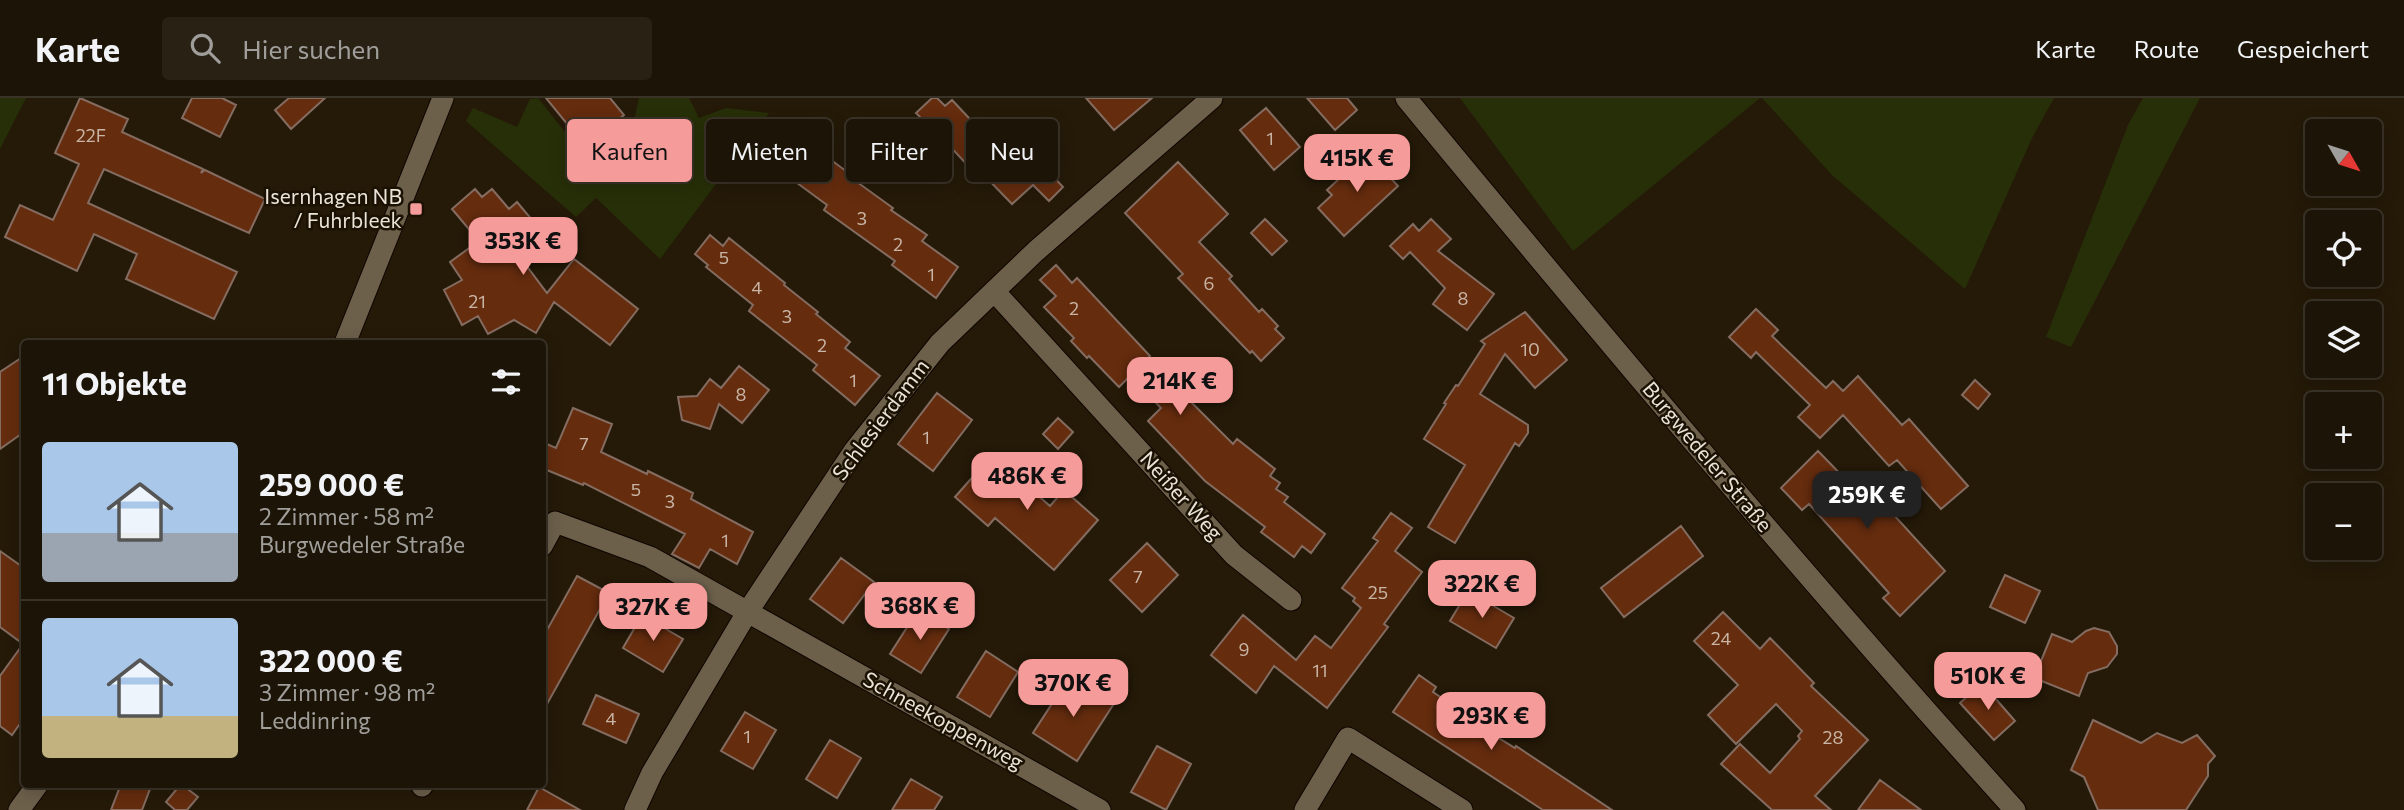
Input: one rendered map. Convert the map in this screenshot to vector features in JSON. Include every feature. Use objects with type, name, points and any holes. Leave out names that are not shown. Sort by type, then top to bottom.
[{"type":"street","points":[[346,340],[443,98]]},
{"type":"street","name":"Burgwedeler Straße","points":[[1406,98],[1720,474],[2015,810]]},
{"type":"street","name":"Schlesierdamm","points":[[635,810],[652,773],[748,611],[854,451],[940,343],[1205,100]]},
{"type":"street","name":"Neißer Weg","points":[[994,291],[1234,555],[1291,600]]},
{"type":"street","name":"Schneekoppenweg","points":[[546,539],[555,522],[650,556],[1100,810]]},
{"type":"street","points":[[1305,810],[1348,738],[1462,810]]},
{"type":"street","points":[[19,810],[35,788]]},
{"type":"green space","points":[[0,98],[26,98],[0,149]]},
{"type":"green space","points":[[538,98],[567,135],[567,182],[692,182],[692,119],[631,119],[635,116],[639,98],[689,98],[699,118],[726,108],[769,113],[765,119],[706,119],[706,182],[717,182],[660,259],[596,198],[576,217],[466,121],[473,108],[517,127],[530,99]]},
{"type":"green space","points":[[1460,98],[1760,98],[1573,251]]},
{"type":"green space","points":[[1762,98],[2054,98],[2032,138],[1965,289],[1832,175]]},
{"type":"green space","points":[[2143,98],[2200,98],[2071,347],[2046,337],[2128,125]]},
{"type":"building","points":[[80,98],[128,119],[122,132],[203,169],[201,173],[205,170],[265,199],[249,233],[104,169],[88,203],[237,272],[214,319],[126,279],[137,254],[94,234],[77,271],[5,237],[20,205],[53,220],[79,164],[55,153]]},
{"type":"building","points":[[192,98],[222,98],[236,105],[220,137],[182,118]]},
{"type":"building","points":[[289,98],[325,98],[291,129],[275,110]]},
{"type":"building","points":[[546,98],[610,98],[624,115],[619,119],[567,119],[567,124]]},
{"type":"building","points":[[932,98],[937,98],[945,106],[952,100],[970,119],[966,119],[966,164],[952,148],[952,119],[922,119],[916,113]]},
{"type":"building","points":[[1086,98],[1152,98],[1114,130]]},
{"type":"building","points":[[1307,98],[1347,98],[1357,110],[1335,130]]},
{"type":"building","points":[[1266,108],[1300,147],[1274,170],[1240,130]]},
{"type":"building","points":[[1367,153],[1398,186],[1344,236],[1318,208],[1332,195],[1327,190]]},
{"type":"building","points":[[832,160],[846,171],[846,182],[857,182],[893,208],[891,210],[927,235],[922,241],[958,267],[936,298],[892,265],[895,261],[824,210],[827,205],[796,182],[832,182]]},
{"type":"building","points":[[1178,162],[1228,214],[1199,242],[1232,276],[1229,279],[1259,312],[1262,309],[1278,326],[1275,329],[1284,338],[1261,361],[1252,351],[1250,353],[1178,278],[1183,274],[1125,213]]},
{"type":"building","points":[[991,182],[1058,182],[1063,187],[1049,201],[1033,185],[1012,204]]},
{"type":"building","points":[[475,189],[482,197],[492,189],[509,209],[517,202],[538,227],[527,235],[535,246],[520,257],[547,293],[574,259],[638,309],[610,345],[554,302],[536,333],[514,320],[488,334],[478,316],[462,325],[444,290],[462,280],[450,262],[479,241],[452,209]]},
{"type":"building","points":[[1265,219],[1287,241],[1272,255],[1251,233]]},
{"type":"building","points":[[1431,219],[1451,239],[1438,251],[1494,294],[1467,330],[1433,304],[1445,288],[1410,252],[1403,259],[1390,246],[1413,224],[1419,231]]},
{"type":"building","points":[[710,235],[723,246],[729,238],[785,283],[784,285],[850,342],[845,348],[880,376],[855,405],[813,370],[817,365],[749,311],[753,305],[706,267],[708,265],[695,254]]},
{"type":"building","points":[[1056,265],[1072,283],[1077,278],[1150,356],[1145,361],[1175,394],[1179,390],[1233,444],[1237,439],[1275,469],[1270,476],[1280,483],[1276,489],[1288,497],[1284,502],[1325,534],[1311,553],[1302,546],[1294,557],[1261,532],[1265,527],[1205,481],[1148,421],[1161,408],[1130,376],[1119,387],[1071,341],[1074,338],[1044,307],[1056,296],[1040,280]]},
{"type":"building","points":[[1756,309],[1778,330],[1772,336],[1826,388],[1833,381],[1843,391],[1858,376],[1902,425],[1909,419],[1968,486],[1941,509],[1897,460],[1889,466],[1843,415],[1820,438],[1798,417],[1810,405],[1756,352],[1751,358],[1729,337]]},
{"type":"building","points":[[1525,312],[1567,360],[1535,388],[1505,354],[1480,394],[1528,425],[1528,433],[1519,446],[1515,443],[1455,543],[1428,527],[1465,465],[1424,439],[1446,404],[1444,403],[1485,344],[1481,341]]},
{"type":"building","points":[[21,358],[21,434],[0,449],[0,372]]},
{"type":"building","points":[[739,366],[769,390],[742,423],[719,404],[710,429],[682,420],[678,397],[697,396],[710,379],[721,388]]},
{"type":"building","points":[[1975,380],[1990,394],[1978,409],[1962,395]]},
{"type":"building","points":[[937,393],[972,420],[933,471],[898,444]]},
{"type":"building","points":[[573,408],[612,424],[601,452],[693,493],[691,499],[753,532],[737,564],[710,549],[699,568],[672,554],[685,534],[584,483],[583,485],[546,470],[546,444],[556,448]]},
{"type":"building","points":[[1058,418],[1073,432],[1058,449],[1043,434]]},
{"type":"building","points":[[1818,451],[1853,487],[1861,479],[1945,571],[1900,616],[1883,598],[1889,593],[1809,504],[1802,510],[1781,488]]},
{"type":"building","points":[[992,455],[1050,506],[1064,490],[1098,520],[1054,570],[995,518],[988,526],[955,497]]},
{"type":"building","points":[[1391,513],[1412,528],[1395,551],[1422,572],[1384,624],[1388,627],[1327,708],[1274,666],[1256,693],[1211,655],[1243,615],[1296,660],[1315,636],[1331,648],[1361,608],[1353,601],[1355,598],[1342,588],[1378,541],[1373,538]]},
{"type":"building","points":[[1681,526],[1703,556],[1624,617],[1601,588]]},
{"type":"building","points":[[1147,543],[1178,575],[1142,612],[1110,580]]},
{"type":"building","points":[[0,551],[21,566],[21,643],[0,627]]},
{"type":"building","points":[[841,558],[874,582],[843,623],[810,599]]},
{"type":"building","points":[[2005,575],[2040,591],[2025,623],[1990,607]]},
{"type":"building","points":[[577,576],[609,593],[546,706],[546,632]]},
{"type":"building","points":[[1468,591],[1514,618],[1496,648],[1450,621]]},
{"type":"building","points":[[918,610],[949,629],[921,673],[890,654]]},
{"type":"building","points":[[1723,612],[1760,649],[1770,638],[1814,683],[1811,686],[1868,740],[1815,796],[1831,810],[1772,810],[1721,764],[1740,744],[1770,773],[1800,739],[1798,736],[1802,731],[1776,704],[1736,744],[1708,715],[1738,685],[1694,641]]},
{"type":"building","points":[[642,615],[683,639],[663,672],[623,648]]},
{"type":"building","points":[[2094,628],[2109,632],[2117,646],[2117,654],[2107,667],[2088,673],[2079,696],[2034,678],[2052,634],[2072,642]]},
{"type":"building","points":[[21,647],[21,722],[12,735],[0,726],[0,676]]},
{"type":"building","points":[[986,651],[1018,672],[990,717],[957,697]]},
{"type":"building","points":[[1419,675],[1436,687],[1433,692],[1465,714],[1463,716],[1515,748],[1516,746],[1612,810],[1543,810],[1393,712]]},
{"type":"building","points":[[1070,676],[1113,705],[1077,761],[1033,733]]},
{"type":"building","points":[[1982,683],[2015,721],[1994,740],[1960,703]]},
{"type":"building","points":[[596,695],[639,714],[626,743],[583,724]]},
{"type":"building","points":[[745,712],[776,730],[753,769],[721,751]]},
{"type":"building","points":[[2093,720],[2141,743],[2157,733],[2182,743],[2197,735],[2215,756],[2208,764],[2208,776],[2186,810],[2098,810],[2084,777],[2071,770]]},
{"type":"building","points":[[830,740],[861,758],[837,798],[806,779]]},
{"type":"building","points":[[1157,746],[1191,764],[1166,810],[1131,792]]},
{"type":"building","points":[[911,779],[942,797],[934,810],[892,810]]},
{"type":"building","points":[[1880,780],[1921,810],[1858,810]]},
{"type":"building","points":[[119,788],[150,789],[142,810],[111,810]]},
{"type":"building","points":[[178,788],[186,788],[198,797],[187,810],[175,810],[166,802]]},
{"type":"building","points":[[541,788],[580,810],[527,810]]},
{"type":"place","name":"Isernhagen NB / Fuhrbleek","points":[[416,209]]}]
